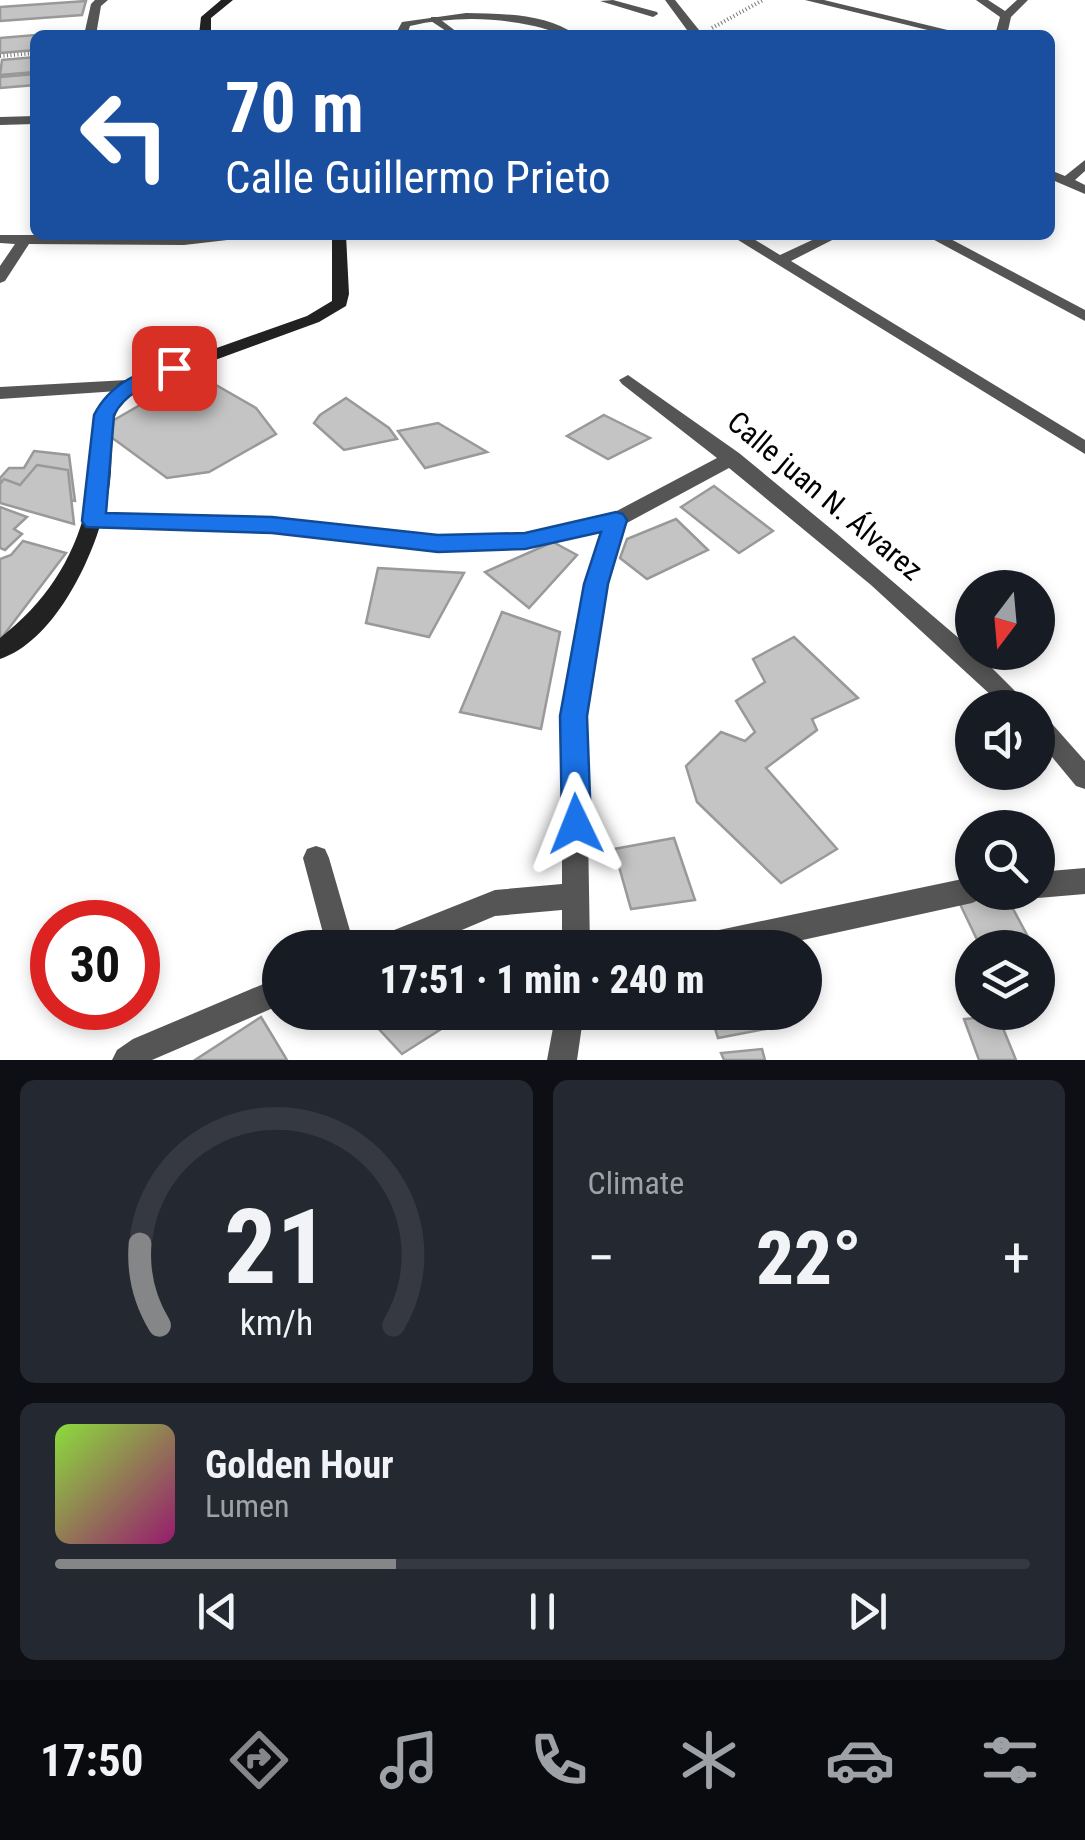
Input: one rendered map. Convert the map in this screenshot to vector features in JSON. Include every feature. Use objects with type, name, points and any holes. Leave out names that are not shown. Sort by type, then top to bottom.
[{"type":"street","points":[[91,30],[96,4],[103,0]]},
{"type":"street","points":[[205,30],[206,17],[228,0]]},
{"type":"street","points":[[605,0],[623,2],[653,14]]},
{"type":"street","points":[[670,0],[693,30]]},
{"type":"street","points":[[810,0],[940,30]]},
{"type":"street","points":[[981,0],[1006,16]]},
{"type":"street","points":[[1002,30],[1006,16],[1023,0]]},
{"type":"street","points":[[403,30],[406,24],[434,19],[517,20],[557,30]]},
{"type":"street","points":[[887,30],[893,19]]},
{"type":"street","points":[[0,121],[30,120]]},
{"type":"street","points":[[1067,182],[1085,164]]},
{"type":"street","points":[[1055,176],[1085,190]]},
{"type":"street","points":[[0,239],[30,239]]},
{"type":"street","points":[[0,278],[25,239]]},
{"type":"street","points":[[104,240],[193,240]]},
{"type":"street","points":[[0,393],[128,386],[313,319],[340,303],[344,284],[336,240]]},
{"type":"street","points":[[746,240],[1085,448]]},
{"type":"street","points":[[778,261],[823,240]]},
{"type":"street","points":[[941,240],[1085,316]]},
{"type":"street","name":"Calle juan N. Álvarez","points":[[628,380],[732,458],[1001,690]]},
{"type":"street","points":[[0,650],[34,626],[66,590],[94,521],[104,415],[112,400],[128,386]]},
{"type":"street","points":[[94,521],[272,525],[438,544],[525,541],[616,520],[732,458]]},
{"type":"street","points":[[577,930],[574,716],[596,584],[616,520]]},
{"type":"street","points":[[1055,744],[1085,778]]},
{"type":"street","points":[[316,858],[336,930]]},
{"type":"street","points":[[1055,884],[1085,881]]},
{"type":"street","points":[[784,930],[955,894]]},
{"type":"street","points":[[429,930],[496,903],[578,896]]},
{"type":"street","points":[[127,1060],[262,999]]},
{"type":"street","points":[[562,1060],[567,1030]]},
{"type":"lane","points":[[434,19],[450,30]]},
{"type":"path","points":[[708,30],[763,0]]},
{"type":"path","points":[[0,56],[30,53]]},
{"type":"building","points":[[86,1],[82,15],[0,21],[0,7]]},
{"type":"building","points":[[30,35],[30,50],[0,53],[0,38]]},
{"type":"building","points":[[30,57],[30,72],[0,75],[2,60]]},
{"type":"building","points":[[30,74],[30,85],[0,88],[0,77]]},
{"type":"building","points":[[202,377],[256,408],[276,434],[209,472],[167,478],[111,437],[114,420],[140,405],[155,389]]},
{"type":"building","points":[[346,398],[389,428],[397,439],[344,450],[314,423]]},
{"type":"building","points":[[604,415],[650,438],[608,459],[567,436]]},
{"type":"building","points":[[438,423],[487,452],[425,468],[398,431]]},
{"type":"building","points":[[34,451],[69,455],[75,501],[24,497],[0,488],[0,478],[9,468],[24,468]]},
{"type":"building","points":[[37,465],[68,470],[74,524],[0,503],[0,484],[4,479],[20,485]]},
{"type":"building","points":[[714,486],[773,531],[739,553],[681,507]]},
{"type":"building","points":[[0,507],[27,517],[14,529],[22,534],[5,550],[0,548]]},
{"type":"building","points":[[676,519],[708,550],[647,579],[620,558],[627,539]]},
{"type":"building","points":[[23,541],[66,553],[0,640],[0,559],[11,555]]},
{"type":"building","points":[[553,542],[577,555],[529,608],[485,572]]},
{"type":"building","points":[[378,568],[464,573],[429,637],[366,623]]},
{"type":"building","points":[[502,612],[560,632],[541,729],[460,712]]},
{"type":"building","points":[[794,637],[858,698],[812,719],[817,730],[766,768],[837,849],[781,883],[697,802],[686,766],[721,732],[745,741],[755,732],[736,701],[765,682],[753,659]]},
{"type":"building","points":[[674,838],[695,900],[631,909],[614,849]]},
{"type":"building","points":[[963,910],[1014,910],[1024,930],[972,930]]},
{"type":"building","points":[[261,1017],[262,1030],[269,1030],[287,1060],[195,1060]]},
{"type":"building","points":[[380,1030],[440,1030],[402,1054]]},
{"type":"building","points":[[716,1030],[760,1030],[718,1038]]},
{"type":"building","points":[[968,1030],[1004,1030],[1016,1060],[979,1060]]},
{"type":"building","points":[[762,1049],[765,1060],[724,1060],[721,1053]]},
{"type":"route","points":[[174,368],[128,386],[112,400],[104,415],[94,521],[272,525],[438,544],[525,541],[616,520],[596,584],[574,716],[576,824]]}]
